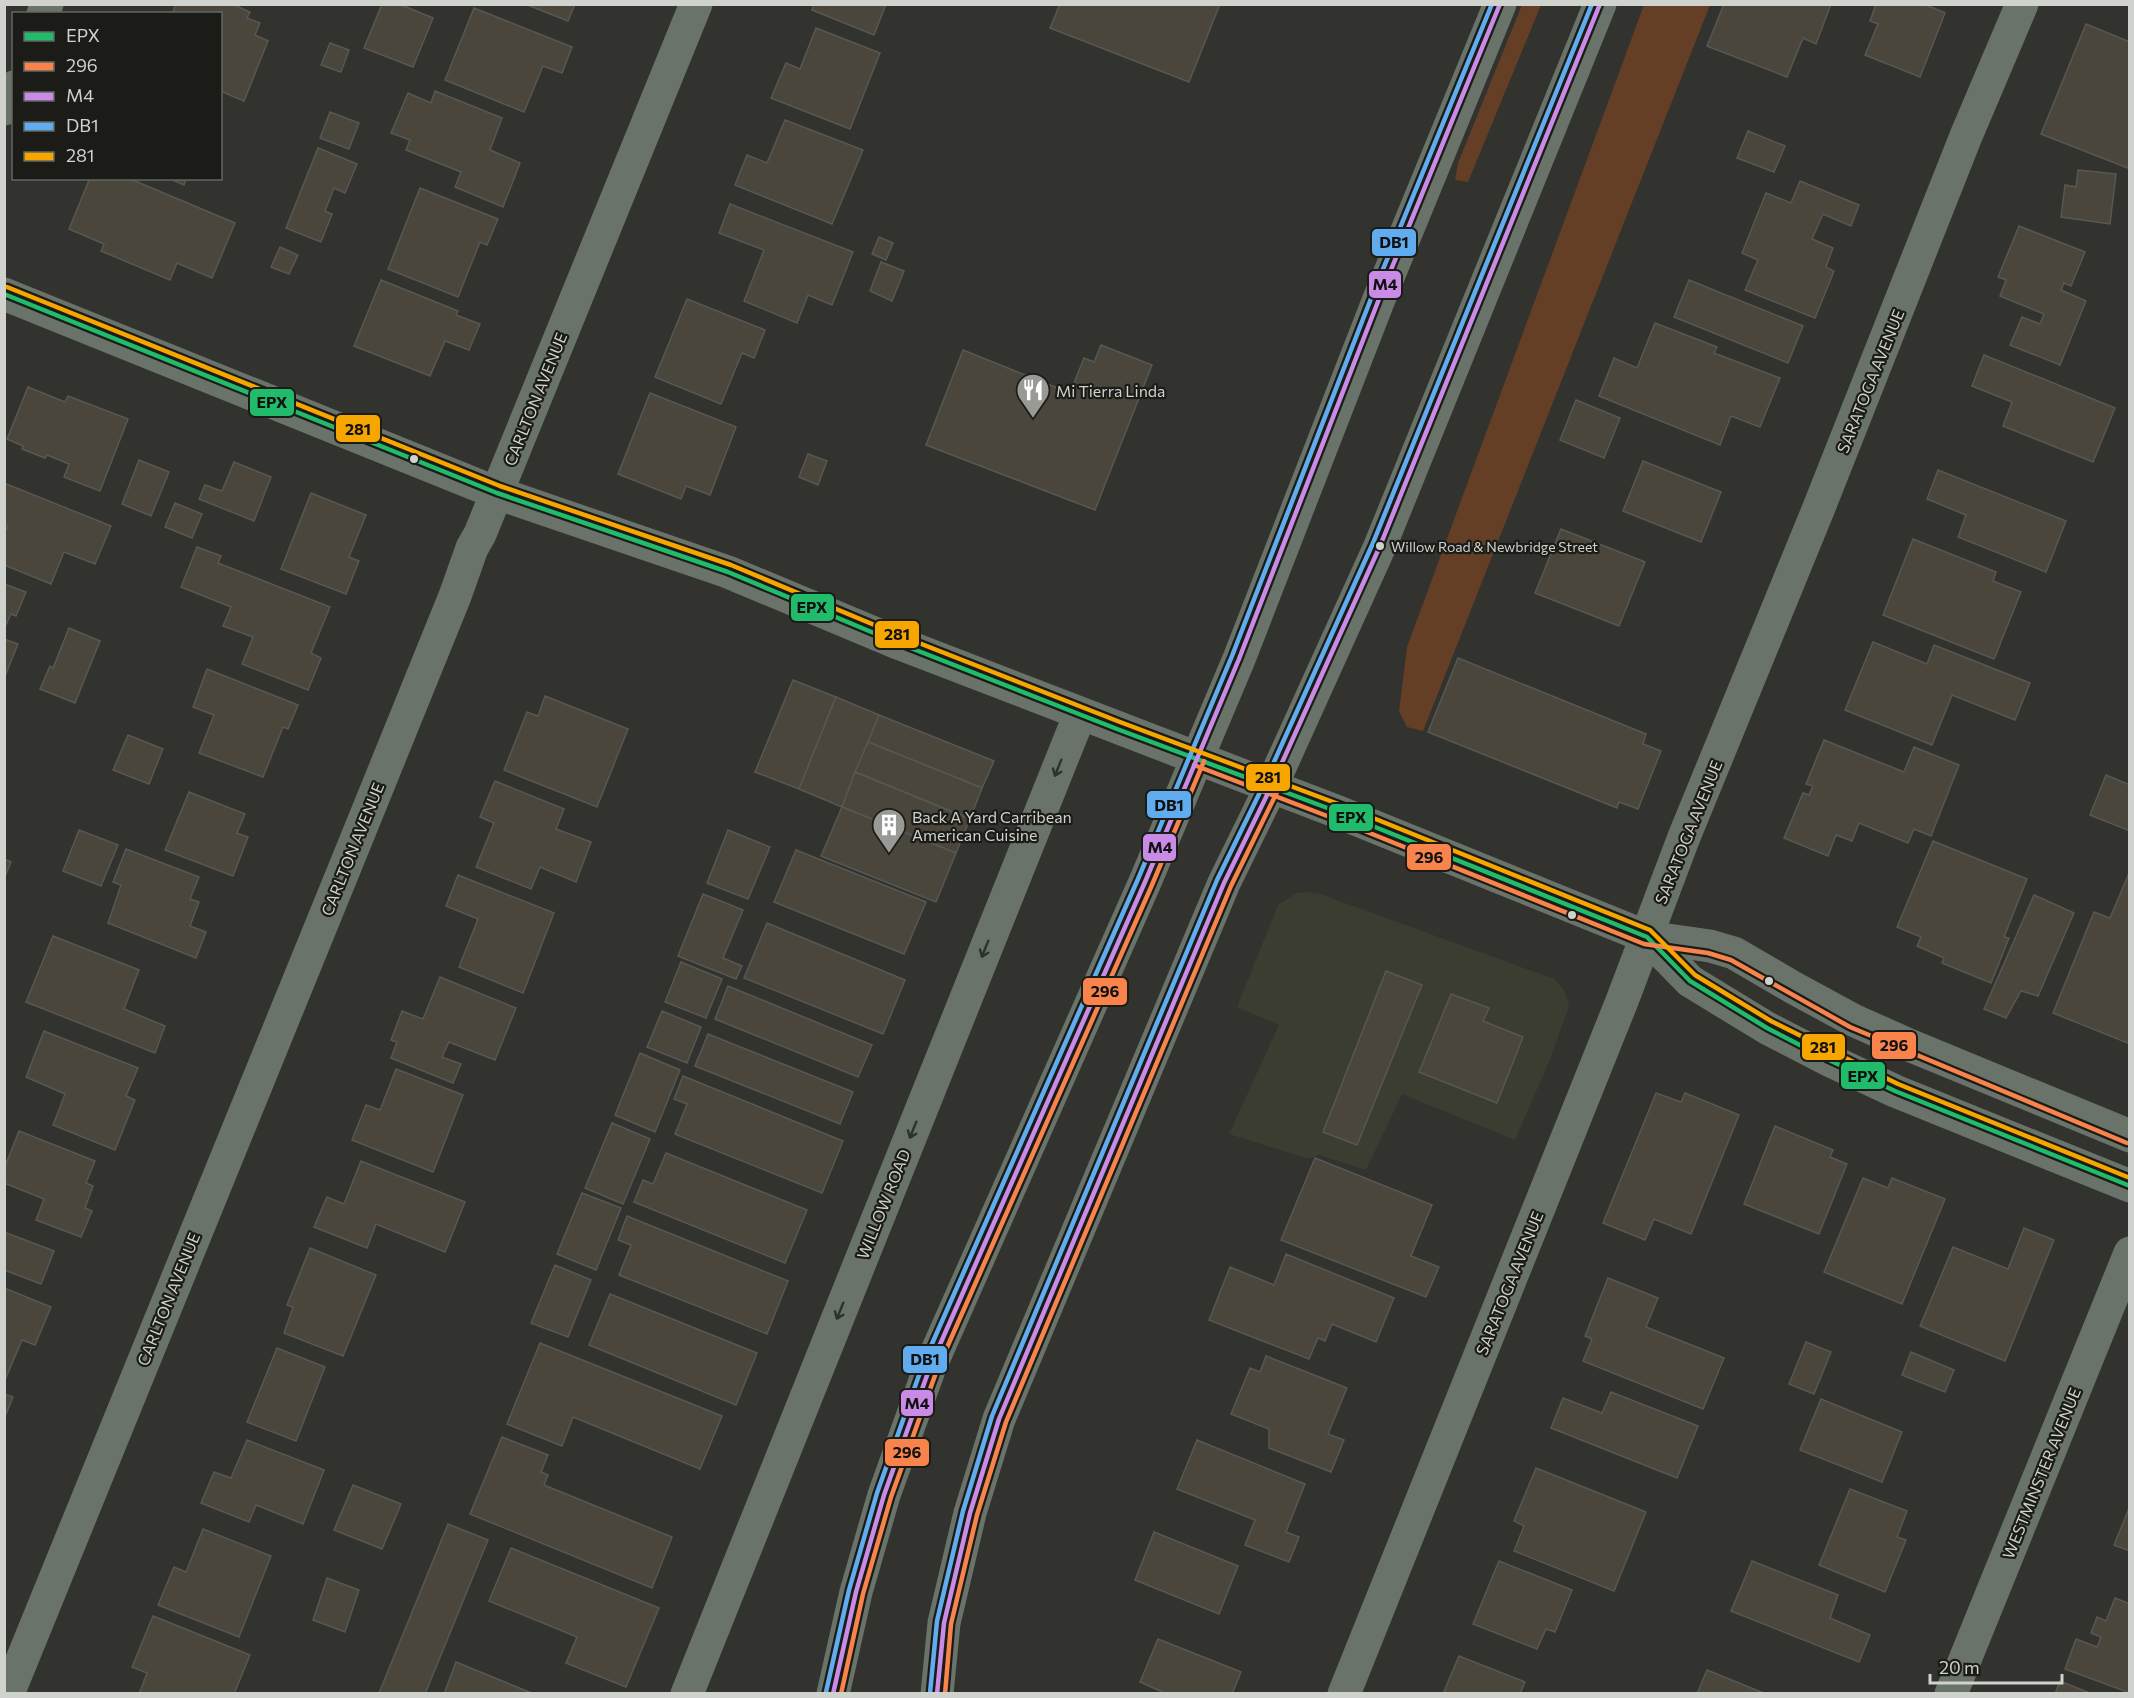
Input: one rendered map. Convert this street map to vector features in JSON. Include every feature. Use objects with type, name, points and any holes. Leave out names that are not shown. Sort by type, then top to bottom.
[{"type":"street","name":"CARLTON AVENUE","points":[[8,1694],[455,596],[472,548],[480,534],[696,4]]},
{"type":"street","points":[[833,1694],[856,1592],[878,1517],[930,1367],[1145,882],[1241,653],[1379,299],[1500,4]]},
{"type":"street","points":[[937,1694],[944,1623],[970,1513],[999,1419],[1224,883],[1271,787],[1380,546],[1600,4]]},
{"type":"street","name":"SARATOGA AVENUE","points":[[1344,1694],[1647,937],[1684,837],[1818,510],[1966,136],[2022,4]]},
{"type":"street","points":[[4,109],[12,91]]},
{"type":"street","points":[[4,294],[496,494],[728,572],[893,641],[1271,787],[1647,937],[1710,946],[1734,953],[1803,994],[1899,1041],[2130,1136]]},
{"type":"street","name":"WILLOW ROAD","points":[[687,1694],[1080,714]]},
{"type":"street","points":[[1647,937],[1690,981],[1767,1028],[1819,1055],[1895,1091],[2130,1186]]},
{"type":"street","name":"WESTMINSTER AVENUE","points":[[1952,1694],[2130,1253]]},
{"type":"shaded area","points":[[1522,5],[1541,5],[1468,182],[1455,180],[1458,163]]},
{"type":"shaded area","points":[[1644,5],[1710,5],[1423,731],[1407,727],[1399,711],[1407,647]]},
{"type":"shaded area","points":[[1297,893],[1320,894],[1554,979],[1564,990],[1569,1006],[1551,1057],[1515,1140],[1402,1094],[1366,1170],[1319,1155],[1309,1159],[1229,1134],[1279,1025],[1237,1007],[1278,905]]},
{"type":"building","points":[[176,4],[232,4],[250,12],[247,18],[260,23],[255,35],[268,41],[244,101],[222,92],[222,12],[173,12]]},
{"type":"building","points":[[382,4],[399,4],[433,18],[413,67],[364,48]]},
{"type":"building","points":[[525,4],[575,4],[568,21]]},
{"type":"building","points":[[814,4],[886,4],[874,35],[812,10]]},
{"type":"building","points":[[1060,4],[1220,4],[1189,82],[1050,28]]},
{"type":"building","points":[[1724,4],[1831,4],[1816,44],[1803,38],[1787,77],[1707,46]]},
{"type":"building","points":[[1876,4],[1924,4],[1945,13],[1920,77],[1865,55],[1878,24],[1870,21]]},
{"type":"building","points":[[474,8],[572,47],[562,73],[543,66],[524,112],[445,80]]},
{"type":"building","points":[[2086,24],[2130,42],[2130,169],[2041,134]]},
{"type":"building","points":[[816,28],[880,53],[850,129],[771,98],[786,63],[800,69]]},
{"type":"building","points":[[330,43],[349,50],[341,72],[321,65]]},
{"type":"building","points":[[435,91],[502,118],[490,150],[520,163],[503,207],[455,187],[461,172],[406,150],[410,140],[391,133],[408,93],[431,103]]},
{"type":"building","points":[[330,112],[359,123],[349,149],[320,138]]},
{"type":"building","points":[[785,120],[863,150],[832,224],[735,185],[747,155],[767,163]]},
{"type":"building","points":[[1748,131],[1785,146],[1774,172],[1737,158]]},
{"type":"building","points":[[318,148],[357,164],[345,193],[334,188],[325,211],[332,214],[321,242],[286,228]]},
{"type":"building","points":[[2078,170],[2116,174],[2110,224],[2061,217],[2065,185],[2076,187]]},
{"type":"building","points":[[89,180],[133,180],[235,223],[212,278],[177,263],[170,280],[101,251],[104,244],[69,229]]},
{"type":"building","points":[[173,180],[185,180],[184,185]]},
{"type":"building","points":[[1800,181],[1859,205],[1851,226],[1823,214],[1812,239],[1833,248],[1826,267],[1834,271],[1815,318],[1745,290],[1758,260],[1742,253],[1766,193],[1791,203]]},
{"type":"building","points":[[420,188],[498,219],[487,245],[480,242],[458,297],[388,269]]},
{"type":"building","points":[[730,204],[853,252],[832,305],[808,295],[797,323],[744,301],[764,250],[719,233]]},
{"type":"building","points":[[2019,226],[2085,252],[2071,286],[2064,283],[2061,290],[2086,301],[2060,365],[2010,345],[2022,317],[2040,324],[2044,314],[2000,296],[2006,280],[1998,277]]},
{"type":"building","points":[[879,237],[893,243],[886,260],[872,254]]},
{"type":"building","points":[[280,247],[298,255],[289,274],[271,267]]},
{"type":"building","points":[[881,262],[904,271],[892,301],[870,291]]},
{"type":"building","points":[[381,280],[458,311],[456,315],[480,324],[469,350],[445,341],[430,376],[354,346]]},
{"type":"building","points":[[1689,280],[1803,326],[1788,363],[1674,317]]},
{"type":"building","points":[[687,299],[765,330],[754,358],[742,353],[721,404],[655,377]]},
{"type":"building","points":[[1655,323],[1717,347],[1714,353],[1780,378],[1760,427],[1731,416],[1720,445],[1599,396],[1614,358],[1637,368]]},
{"type":"building","name":"Mi Tierra Linda","points":[[1101,345],[1152,365],[1095,510],[926,445],[963,350],[1070,393],[1084,358],[1094,362]]},
{"type":"building","points":[[1984,355],[2115,408],[2093,462],[2003,426],[2012,402],[1972,386]]},
{"type":"building","points":[[28,387],[65,402],[68,396],[128,419],[100,491],[64,477],[69,464],[47,455],[45,458],[22,449],[23,446],[7,439]]},
{"type":"building","points":[[650,393],[736,427],[710,495],[686,486],[681,499],[618,474]]},
{"type":"building","points":[[1576,400],[1620,418],[1604,458],[1560,440]]},
{"type":"building","points":[[808,454],[827,461],[818,485],[799,477]]},
{"type":"building","points":[[139,460],[169,472],[151,516],[122,504]]},
{"type":"building","points":[[1643,461],[1721,492],[1701,542],[1623,511]]},
{"type":"building","points":[[234,462],[271,477],[254,521],[199,499],[205,485],[222,491]]},
{"type":"building","points":[[1938,470],[2066,521],[2046,572],[1958,537],[1966,515],[1927,499]]},
{"type":"building","points":[[4,483],[111,526],[95,564],[64,552],[51,584],[4,565],[4,534],[8,526],[4,524]]},
{"type":"building","points":[[311,493],[366,515],[349,557],[359,561],[346,594],[281,569]]},
{"type":"building","points":[[175,503],[202,514],[192,538],[165,527]]},
{"type":"building","points":[[1561,529],[1645,562],[1619,626],[1535,593]]},
{"type":"building","points":[[1913,539],[1996,572],[1993,581],[2021,592],[1994,659],[1883,615]]},
{"type":"building","points":[[197,547],[221,556],[218,563],[330,607],[311,653],[321,658],[308,690],[242,664],[253,637],[223,626],[231,607],[181,587]]},
{"type":"building","points":[[4,584],[26,592],[16,616],[11,614],[4,629]]},
{"type":"building","points":[[69,628],[100,641],[75,703],[40,689],[50,666],[53,668]]},
{"type":"building","points":[[4,639],[18,644],[5,676],[4,676]]},
{"type":"building","points":[[1873,642],[1927,664],[1934,645],[2030,683],[2015,720],[1952,695],[1932,745],[1845,710]]},
{"type":"building","points":[[1458,658],[1646,734],[1643,744],[1661,751],[1638,809],[1619,802],[1617,808],[1428,732]]},
{"type":"building","points":[[207,669],[298,705],[288,729],[283,727],[263,777],[199,753],[214,715],[193,707]]},
{"type":"building","points":[[793,680],[836,697],[799,789],[755,772]]},
{"type":"building","points":[[545,696],[628,729],[597,807],[504,770],[527,712],[538,716]]},
{"type":"building","points":[[836,697],[879,715],[842,807],[799,789]]},
{"type":"building","points":[[879,715],[994,761],[982,788],[868,742]]},
{"type":"building","points":[[128,735],[163,749],[149,784],[113,770]]},
{"type":"building","points":[[1824,740],[1904,772],[1914,747],[1959,765],[1931,836],[1914,829],[1908,843],[1859,823],[1852,841],[1836,835],[1828,856],[1784,838],[1803,793],[1809,795],[1813,786],[1806,784]]},
{"type":"building","points":[[868,742],[982,788],[970,819],[855,772]]},
{"type":"building","points":[[855,772],[970,819],[956,853],[842,807]]},
{"type":"building","points":[[2106,775],[2130,785],[2130,831],[2090,815]]},
{"type":"building","points":[[495,781],[564,809],[556,829],[591,842],[576,882],[540,867],[531,889],[476,867],[494,823],[480,817]]},
{"type":"building","points":[[189,792],[245,814],[237,833],[248,837],[233,876],[165,850]]},
{"type":"building","name":"Back A Yard Carribean American Cuisine","points":[[842,807],[956,853],[936,902],[821,856]]},
{"type":"building","points":[[79,830],[118,845],[101,886],[63,871]]},
{"type":"building","points":[[728,830],[770,847],[748,899],[707,883]]},
{"type":"building","points":[[1933,841],[2027,879],[2004,937],[2009,938],[1991,983],[1942,963],[1944,958],[1917,946],[1921,937],[1897,927]]},
{"type":"building","points":[[126,849],[199,877],[190,899],[199,902],[190,926],[206,932],[196,958],[108,923],[121,885],[113,882]]},
{"type":"building","points":[[796,850],[926,902],[904,954],[774,902]]},
{"type":"building","points":[[4,859],[11,862],[4,879]]},
{"type":"building","points":[[2130,871],[2130,1044],[2053,1013],[2094,912],[2110,918]]},
{"type":"building","points":[[458,875],[554,913],[523,993],[459,967],[478,919],[446,906]]},
{"type":"building","points":[[703,894],[743,910],[723,958],[742,966],[736,979],[678,956]]},
{"type":"building","points":[[2034,895],[2074,913],[2038,996],[2021,991],[2006,1018],[1984,1009]]},
{"type":"building","points":[[767,923],[905,980],[883,1034],[744,978]]},
{"type":"building","points":[[53,936],[139,970],[124,1009],[165,1026],[155,1053],[26,1002]]},
{"type":"building","points":[[681,962],[722,979],[706,1018],[665,1002]]},
{"type":"building","points":[[1386,971],[1422,985],[1357,1145],[1323,1132]]},
{"type":"building","points":[[440,977],[516,1008],[495,1060],[449,1042],[442,1057],[461,1064],[453,1083],[391,1058],[397,1042],[391,1040],[402,1011],[423,1019]]},
{"type":"building","points":[[728,986],[872,1045],[858,1077],[715,1019]]},
{"type":"building","points":[[1451,994],[1489,1008],[1483,1021],[1523,1037],[1497,1103],[1419,1072]]},
{"type":"building","points":[[662,1011],[701,1027],[687,1063],[647,1047]]},
{"type":"building","points":[[44,1031],[138,1068],[126,1096],[135,1100],[115,1150],[53,1125],[65,1094],[26,1077]]},
{"type":"building","points":[[708,1034],[853,1092],[840,1124],[695,1066]]},
{"type":"building","points":[[640,1053],[680,1070],[655,1132],[615,1115]]},
{"type":"building","points":[[396,1069],[463,1095],[433,1172],[352,1140],[366,1105],[380,1110]]},
{"type":"building","points":[[683,1076],[843,1141],[822,1193],[675,1134],[687,1104],[674,1099]]},
{"type":"building","points":[[1656,1093],[1681,1102],[1685,1093],[1739,1115],[1691,1234],[1654,1219],[1645,1240],[1603,1223]]},
{"type":"building","points":[[612,1123],[650,1139],[623,1204],[585,1188]]},
{"type":"building","points":[[1775,1126],[1833,1150],[1830,1157],[1847,1164],[1819,1234],[1744,1204]]},
{"type":"building","points":[[19,1131],[95,1161],[86,1183],[93,1186],[85,1208],[92,1211],[81,1237],[36,1220],[44,1199],[4,1183],[4,1169]]},
{"type":"building","points":[[666,1153],[807,1210],[785,1263],[634,1202],[643,1180],[653,1184]]},
{"type":"building","points":[[1315,1158],[1432,1205],[1411,1256],[1439,1267],[1426,1297],[1281,1240]]},
{"type":"building","points":[[361,1161],[465,1202],[445,1252],[376,1224],[367,1248],[314,1227],[327,1197],[344,1204]]},
{"type":"building","points":[[1863,1178],[1888,1188],[1892,1178],[1945,1199],[1902,1304],[1824,1272]]},
{"type":"building","points":[[582,1193],[621,1208],[596,1270],[557,1254]]},
{"type":"building","points":[[627,1216],[788,1281],[767,1334],[619,1275],[631,1245],[618,1240]]},
{"type":"building","points":[[2024,1228],[2054,1240],[2005,1361],[1920,1326],[1953,1247],[2008,1269]]},
{"type":"building","points":[[4,1232],[54,1251],[41,1284],[4,1270]]},
{"type":"building","points":[[310,1248],[376,1275],[343,1356],[284,1333],[293,1307],[287,1305]]},
{"type":"building","points":[[1286,1254],[1394,1298],[1376,1342],[1332,1324],[1325,1341],[1318,1338],[1309,1359],[1209,1320],[1230,1267],[1274,1285]]},
{"type":"building","points":[[555,1265],[591,1280],[568,1337],[531,1323]]},
{"type":"building","points":[[1608,1278],[1658,1298],[1646,1327],[1724,1358],[1703,1409],[1583,1361],[1592,1339],[1585,1336]]},
{"type":"building","points":[[4,1288],[51,1307],[35,1345],[22,1340],[5,1380]]},
{"type":"building","points":[[610,1294],[757,1353],[736,1405],[589,1345]]},
{"type":"building","points":[[1806,1342],[1831,1352],[1814,1394],[1789,1384]]},
{"type":"building","points":[[540,1343],[722,1416],[700,1469],[573,1417],[562,1446],[507,1424]]},
{"type":"building","points":[[277,1348],[325,1367],[296,1441],[247,1422]]},
{"type":"building","points":[[1911,1352],[1954,1370],[1945,1392],[1902,1375]]},
{"type":"building","points":[[1266,1356],[1347,1388],[1328,1434],[1344,1440],[1331,1472],[1269,1448],[1269,1429],[1231,1414],[1250,1368],[1260,1372]]},
{"type":"building","points":[[1611,1392],[1698,1426],[1677,1478],[1551,1428],[1563,1398],[1602,1413]]},
{"type":"building","points":[[4,1394],[13,1397],[4,1419]]},
{"type":"building","points":[[1821,1399],[1902,1432],[1882,1482],[1800,1450]]},
{"type":"building","points":[[502,1437],[548,1455],[541,1472],[548,1475],[544,1485],[672,1537],[652,1588],[470,1514]]},
{"type":"building","points":[[247,1440],[324,1470],[303,1524],[256,1505],[249,1522],[201,1503],[214,1472],[231,1478]]},
{"type":"building","points":[[1197,1440],[1305,1484],[1286,1532],[1299,1537],[1289,1562],[1245,1545],[1255,1520],[1177,1489]]},
{"type":"building","points":[[1536,1468],[1646,1512],[1614,1591],[1514,1551],[1524,1526],[1514,1521]]},
{"type":"building","points":[[353,1485],[401,1504],[382,1549],[334,1530]]},
{"type":"building","points":[[1850,1489],[1907,1511],[1897,1537],[1906,1540],[1885,1592],[1819,1565]]},
{"type":"building","points":[[2130,1506],[2130,1551],[2114,1545]]},
{"type":"building","points":[[448,1524],[488,1540],[425,1694],[380,1694],[379,1693]]},
{"type":"building","points":[[203,1529],[271,1556],[239,1637],[158,1605],[174,1567],[186,1572]]},
{"type":"building","points":[[1154,1532],[1238,1566],[1219,1614],[1135,1580]]},
{"type":"building","points":[[511,1548],[659,1608],[626,1687],[566,1663],[577,1637],[489,1601]]},
{"type":"building","points":[[1499,1561],[1572,1590],[1555,1632],[1546,1629],[1537,1649],[1473,1624]]},
{"type":"building","points":[[1752,1561],[1838,1595],[1830,1618],[1870,1635],[1859,1662],[1731,1611]]},
{"type":"building","points":[[327,1578],[359,1590],[345,1632],[313,1620]]},
{"type":"building","points":[[2115,1598],[2130,1604],[2130,1693],[2065,1669],[2076,1639],[2097,1647],[2101,1637],[2091,1633],[2097,1617],[2106,1621]]},
{"type":"building","points":[[153,1616],[250,1655],[234,1694],[139,1694],[147,1673],[132,1667]]},
{"type":"building","points":[[1158,1639],[1241,1672],[1232,1694],[1167,1694],[1140,1682]]},
{"type":"building","points":[[1459,1656],[1525,1682],[1520,1694],[1443,1694]]},
{"type":"building","points":[[456,1662],[534,1694],[444,1694]]},
{"type":"building","points":[[1707,1670],[1766,1694],[1697,1694]]},
{"type":"building","points":[[2060,1681],[2092,1694],[2055,1694]]},
{"type":"transit line","name":"DB1","points":[[826,1692],[849,1590],[877,1493],[923,1364],[1138,879],[1232,656],[1372,296],[1492,4]]},
{"type":"transit line","name":"M4","points":[[833,1694],[856,1592],[884,1495],[930,1367],[1145,882],[1239,659],[1379,299],[1500,4]]},
{"type":"transit line","name":"DB1","points":[[930,1693],[937,1621],[963,1511],[992,1416],[1217,880],[1264,784],[1373,543],[1592,4]]},
{"type":"transit line","name":"M4","points":[[937,1694],[944,1623],[970,1513],[999,1419],[1224,883],[1271,787],[1380,546],[1600,4]]},
{"type":"transit line","name":"281","points":[[7,287],[500,486],[731,565],[896,634],[1341,805],[1650,930],[1695,975],[1771,1021],[1898,1084],[2130,1178]]},
{"type":"transit line","name":"EPX","points":[[4,294],[497,493],[728,572],[893,641],[1338,812],[1647,937],[1690,981],[1767,1028],[1829,1060],[1895,1091],[2130,1186]]},
{"type":"transit line","name":"296","points":[[841,1694],[863,1594],[891,1497],[937,1370],[1152,885],[1204,761]]},
{"type":"transit line","name":"296","points":[[1194,765],[1335,819],[1644,944],[1708,953],[1731,960],[1850,1027],[2127,1143]]},
{"type":"transit line","name":"296","points":[[945,1694],[951,1624],[977,1515],[1006,1422],[1231,886],[1278,790]]},
{"type":"place","name":"Mi Tierra Linda","points":[[1033,419]]},
{"type":"place","name":"Willow Road & Newbridge Street","points":[[1380,546]]},
{"type":"place","name":"Back A Yard Carribean American Cuisine","points":[[889,854]]}]
